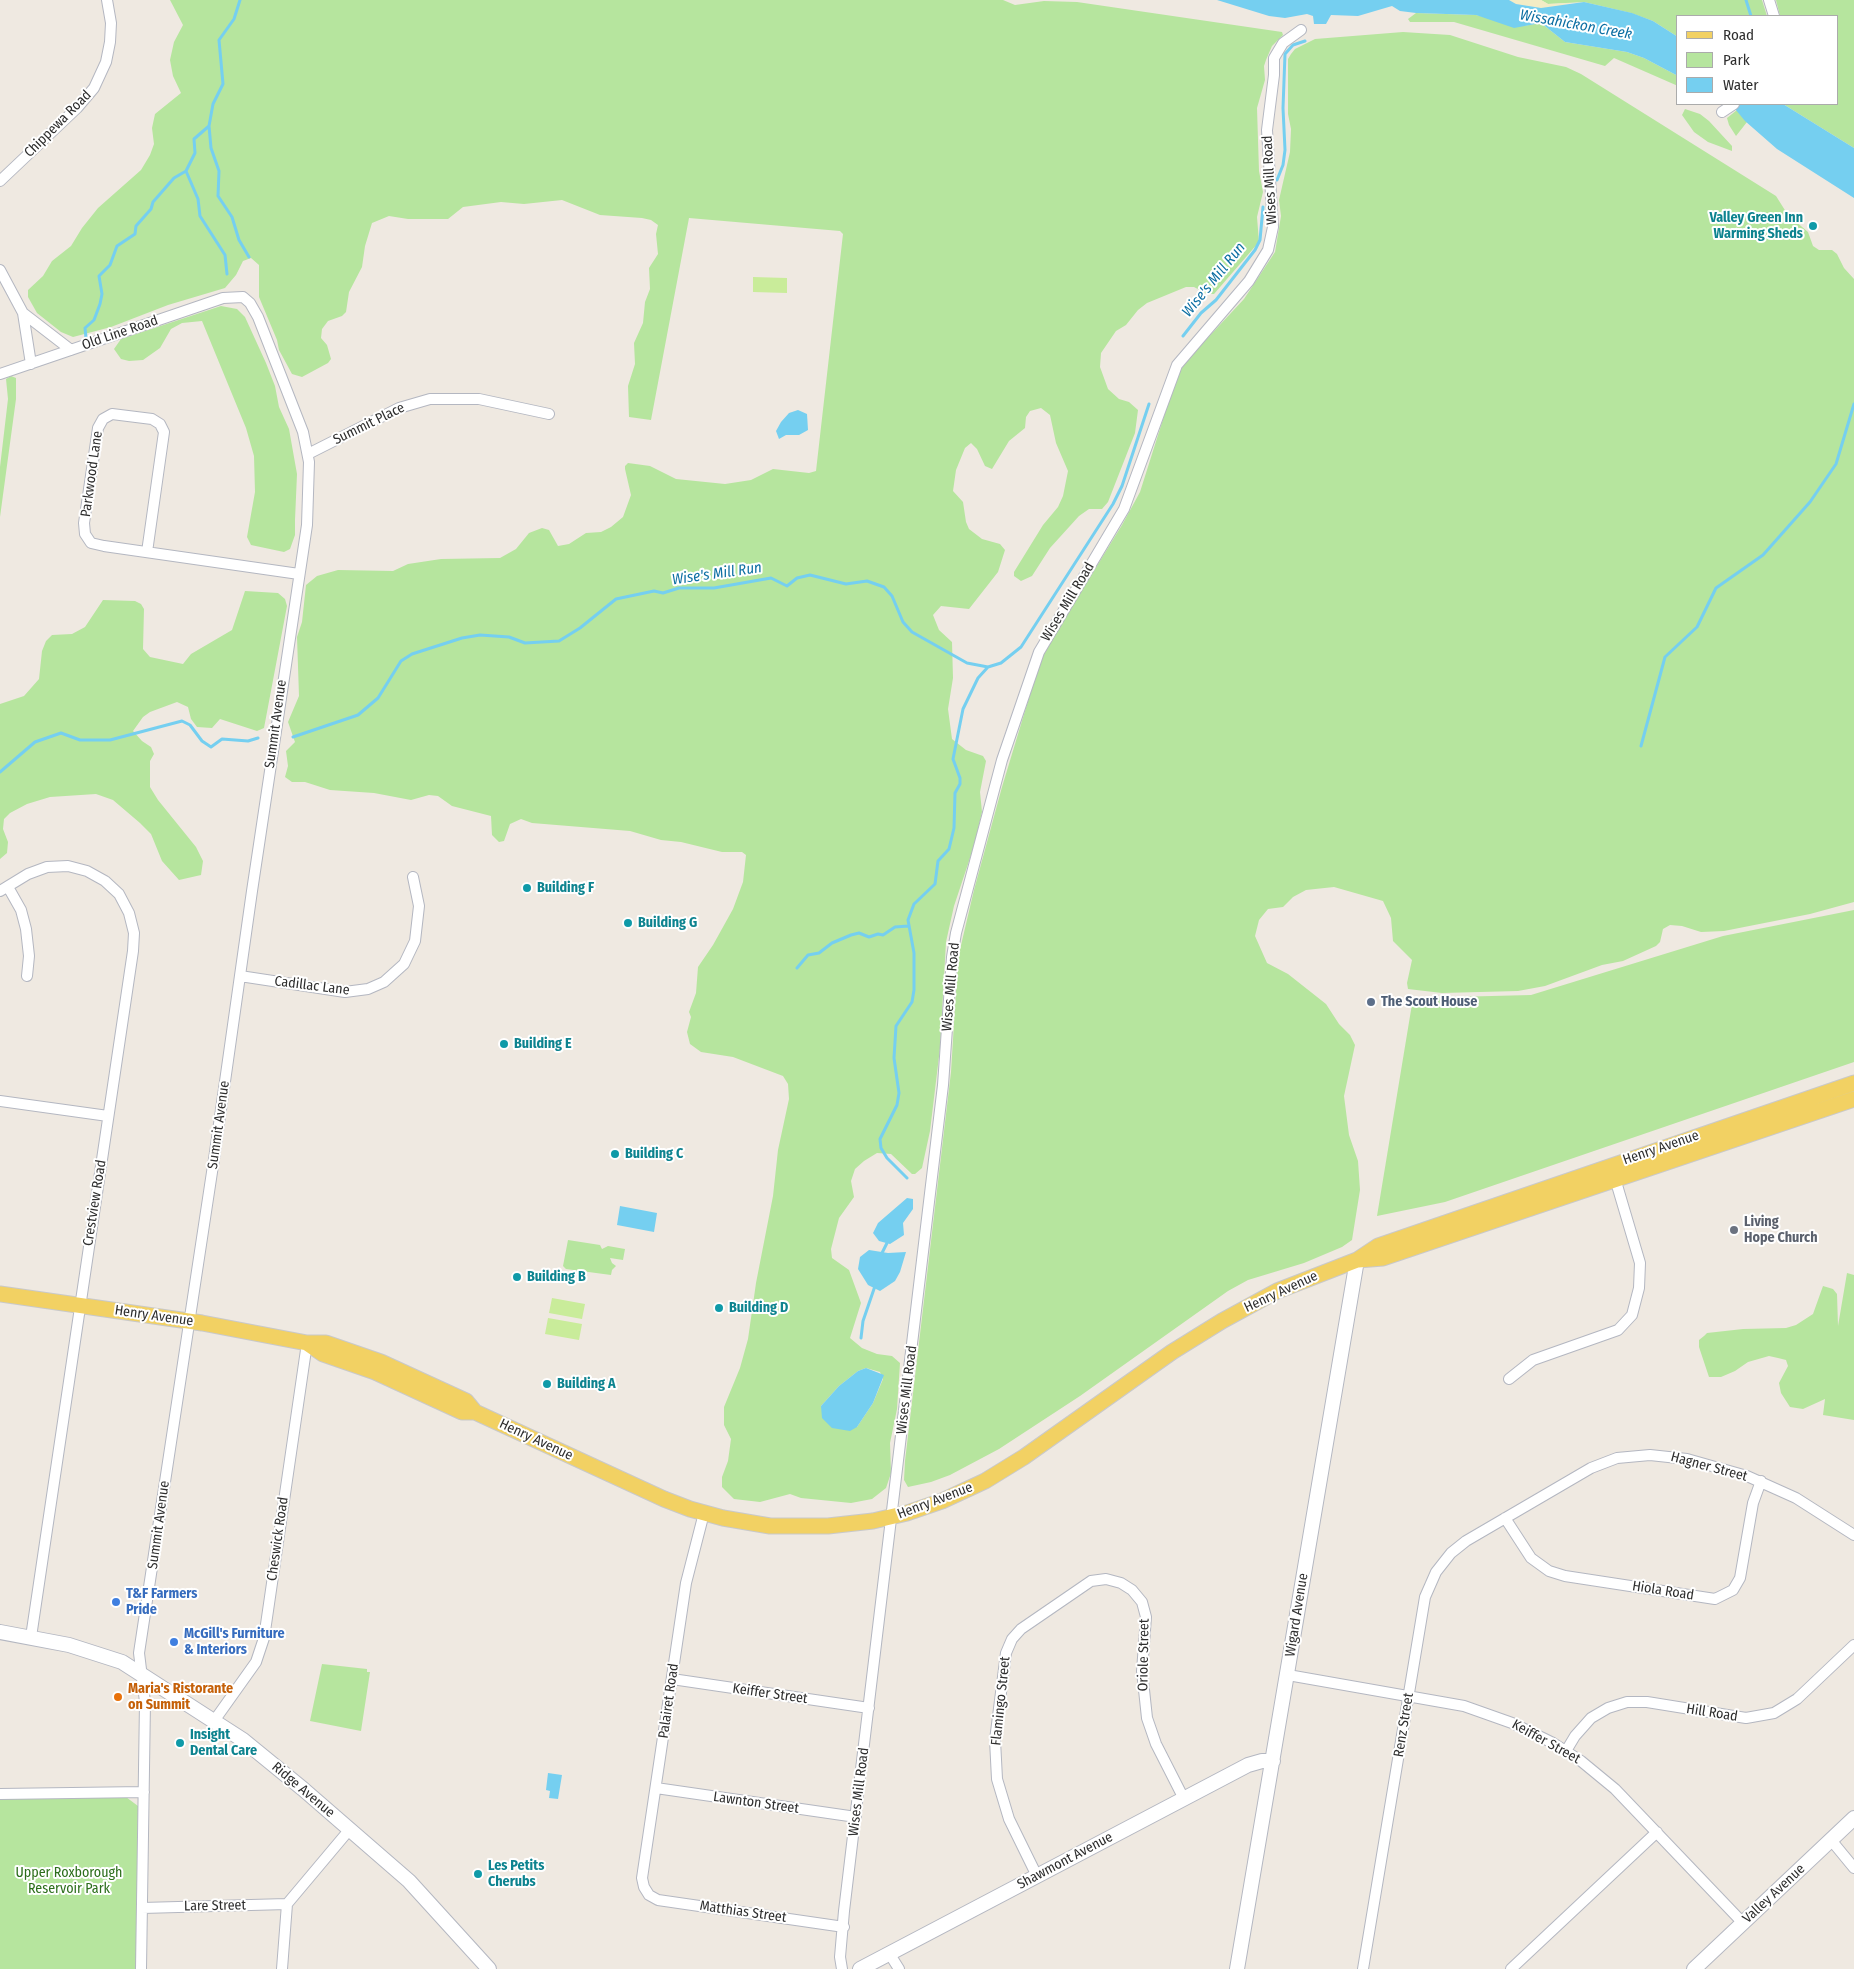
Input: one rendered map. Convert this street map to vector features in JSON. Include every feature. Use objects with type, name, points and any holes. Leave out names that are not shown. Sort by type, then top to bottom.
[{"type":"main road","name":"Henry Avenue","points":[[0,1294],[189,1321],[306,1343],[324,1354],[383,1375],[462,1412],[474,1412],[664,1499],[704,1513],[754,1524],[788,1527],[851,1524],[892,1517],[945,1500],[985,1481],[1024,1457],[1166,1357],[1222,1321],[1277,1291],[1357,1260],[1378,1246],[1854,1082]]},
{"type":"main road","name":"Henry Avenue","points":[[1357,1260],[1383,1258],[1854,1100]]},
{"type":"street","name":"Chippewa Road","points":[[0,181],[77,108],[94,88],[106,62],[110,42],[111,23],[107,0]]},
{"type":"street","points":[[1769,0],[1774,15]]},
{"type":"street","name":"Wises Mill Road","points":[[842,1969],[840,1957],[856,1817],[944,1078],[953,946],[998,776],[1024,692],[1039,652],[1124,509],[1177,365],[1249,281],[1268,250],[1273,227],[1267,130],[1274,76],[1273,62],[1275,54],[1283,43],[1301,30]]},
{"type":"street","points":[[1722,112],[1732,105]]},
{"type":"street","points":[[0,270],[22,313],[31,364]]},
{"type":"street","name":"Old Line Road","points":[[0,374],[223,298],[241,296]]},
{"type":"street","name":"Summit Avenue","points":[[140,1969],[145,1702],[139,1653],[309,507],[308,454],[303,432],[258,317],[250,303],[241,296]]},
{"type":"street","points":[[22,313],[71,350]]},
{"type":"street","name":"Summit Place","points":[[308,454],[399,408],[430,399],[479,398],[549,414]]},
{"type":"street","name":"Parkwood Lane","points":[[147,552],[164,432],[160,424],[152,419],[112,414],[102,419],[98,428],[84,523],[85,534],[91,543],[147,552],[299,574]]},
{"type":"street","name":"Crestview Road","points":[[4,889],[41,869],[68,866],[87,871],[105,880],[119,894],[126,904],[133,928],[133,951],[31,1637]]},
{"type":"street","name":"Cadillac Lane","points":[[240,976],[345,992],[368,989],[384,982],[404,964],[415,941],[419,906],[413,877]]},
{"type":"street","points":[[4,889],[21,910],[26,929],[29,956],[27,976]]},
{"type":"street","points":[[0,1100],[108,1116]]},
{"type":"street","points":[[1509,1379],[1533,1360],[1612,1333],[1624,1325],[1632,1315],[1639,1288],[1640,1263],[1610,1166]]},
{"type":"street","name":"Wigard Avenue","points":[[1236,1969],[1288,1675],[1357,1260]]},
{"type":"street","name":"Cheswick Road","points":[[214,1721],[256,1662],[264,1638],[306,1343]]},
{"type":"street","name":"Hagner Street","points":[[1505,1518],[1591,1468],[1624,1457],[1650,1455],[1676,1457],[1721,1468],[1761,1482],[1808,1504],[1854,1535]]},
{"type":"street","name":"Hiola Road","points":[[1505,1518],[1531,1558],[1550,1571],[1574,1577],[1715,1599],[1733,1590],[1740,1578],[1754,1504],[1761,1482]]},
{"type":"street","name":"Palairet Road","points":[[646,1891],[642,1878],[686,1583],[704,1513]]},
{"type":"street","name":"Renz Street","points":[[1363,1969],[1426,1595],[1436,1572],[1458,1547],[1505,1518]]},
{"type":"street","name":"Flamingo Street","points":[[1037,1876],[1009,1818],[997,1779],[996,1740],[1008,1645],[1021,1629],[1091,1581],[1115,1580],[1127,1586],[1137,1595]]},
{"type":"street","name":"Oriole Street","points":[[1137,1595],[1146,1618],[1142,1672],[1147,1718],[1156,1744],[1184,1799]]},
{"type":"street","name":"Ridge Avenue","points":[[0,1632],[31,1637],[101,1654],[142,1673],[214,1721],[263,1756],[417,1889],[489,1969]]},
{"type":"street","name":"Hill Road","points":[[1566,1751],[1575,1736],[1591,1718],[1608,1708],[1627,1702],[1647,1702],[1746,1718],[1774,1713],[1802,1694],[1854,1645]]},
{"type":"street","name":"Keiffer Street","points":[[1288,1675],[1447,1702],[1495,1716],[1525,1729],[1566,1751],[1610,1784],[1743,1923]]},
{"type":"street","name":"Keiffer Street","points":[[672,1679],[869,1708]]},
{"type":"street","name":"Shawmont Avenue","points":[[860,1969],[1248,1765],[1262,1761],[1273,1761]]},
{"type":"street","name":"Lawnton Street","points":[[656,1788],[856,1817]]},
{"type":"street","points":[[0,1794],[144,1792]]},
{"type":"street","name":"Valley Avenue","points":[[1694,1969],[1854,1818]]},
{"type":"street","points":[[282,1969],[287,1904],[350,1830]]},
{"type":"street","points":[[1511,1969],[1657,1832]]},
{"type":"street","points":[[1831,1840],[1854,1868]]},
{"type":"street","name":"Matthias Street","points":[[646,1891],[658,1900],[844,1927]]},
{"type":"street","name":"Lare Street","points":[[142,1908],[287,1904]]},
{"type":"street","points":[[889,1953],[899,1969]]},
{"type":"green space","points":[[170,0],[1003,0],[1015,5],[1044,1],[1077,2],[1282,32],[1283,35],[1272,46],[1264,66],[1265,80],[1257,108],[1259,171],[1263,192],[1257,217],[1259,242],[1214,294],[1207,294],[1194,287],[1186,287],[1147,303],[1138,310],[1126,325],[1116,331],[1101,353],[1100,367],[1108,389],[1119,399],[1129,402],[1138,410],[1135,433],[1108,502],[1102,509],[1089,509],[1079,516],[1050,548],[1032,576],[1021,581],[1014,576],[1014,572],[1043,525],[1058,507],[1063,496],[1068,471],[1056,443],[1050,415],[1041,408],[1030,411],[1026,417],[1025,428],[1009,441],[992,469],[985,466],[977,449],[971,443],[965,448],[956,470],[953,491],[963,502],[969,529],[982,539],[1000,544],[1005,550],[998,572],[969,609],[941,606],[933,615],[939,630],[952,642],[953,678],[948,709],[952,739],[966,750],[983,756],[986,761],[980,792],[982,812],[974,846],[954,906],[946,942],[940,1048],[930,1131],[922,1168],[915,1174],[912,1174],[891,1154],[877,1153],[855,1169],[851,1181],[854,1197],[839,1218],[831,1249],[832,1258],[849,1270],[861,1303],[850,1338],[862,1348],[877,1354],[892,1356],[900,1363],[897,1409],[890,1443],[891,1473],[886,1488],[872,1499],[851,1503],[801,1498],[790,1494],[760,1502],[734,1499],[722,1487],[722,1477],[728,1461],[731,1439],[724,1425],[724,1407],[740,1368],[748,1339],[756,1283],[773,1196],[778,1150],[789,1099],[788,1084],[783,1076],[733,1057],[701,1052],[690,1044],[687,1032],[691,1017],[689,1012],[696,993],[698,967],[733,909],[743,882],[746,855],[742,852],[722,852],[681,842],[661,840],[630,831],[532,823],[521,819],[510,824],[504,841],[499,842],[492,835],[491,816],[452,806],[438,796],[429,795],[411,800],[374,793],[330,790],[305,782],[292,782],[285,777],[288,766],[286,751],[295,742],[288,722],[299,696],[297,637],[302,622],[306,585],[317,576],[338,570],[393,571],[408,564],[441,559],[500,558],[516,549],[529,533],[542,528],[549,530],[558,546],[569,544],[586,533],[601,532],[611,527],[623,517],[631,495],[625,469],[628,463],[650,466],[676,479],[725,484],[751,480],[773,469],[809,473],[816,471],[843,234],[840,231],[689,218],[651,420],[629,417],[628,386],[635,364],[634,343],[643,323],[645,302],[650,289],[649,268],[658,254],[656,234],[658,225],[651,220],[642,218],[600,215],[562,200],[524,204],[501,202],[463,207],[448,219],[408,219],[389,216],[372,223],[365,246],[362,267],[349,292],[346,312],[342,316],[328,321],[322,329],[321,338],[327,345],[331,359],[328,363],[302,377],[292,374],[279,350],[277,340],[259,297],[259,265],[251,258],[243,261],[236,275],[225,288],[168,305],[111,327],[73,337],[61,332],[37,313],[28,297],[28,290],[43,276],[52,261],[71,246],[98,208],[141,170],[150,155],[154,144],[152,128],[155,114],[181,93],[173,76],[170,60],[174,42],[183,25]],"holes":[[[866,1368],[880,1372],[883,1379],[873,1403],[857,1427],[821,1406],[839,1386],[858,1371]]]},
{"type":"green space","points":[[1541,0],[1762,0],[1767,15],[1676,15],[1676,36],[1653,21],[1631,13],[1584,2],[1548,4]]},
{"type":"green space","points":[[1776,0],[1854,0],[1854,148],[1785,105],[1839,105],[1839,15],[1780,15]]},
{"type":"green space","points":[[1416,13],[1476,15],[1523,26],[1541,23],[1565,42],[1627,52],[1644,58],[1676,75],[1676,85],[1614,58],[1605,66],[1454,22],[1410,22],[1408,19]]},
{"type":"green space","points":[[1403,32],[1450,35],[1518,57],[1566,67],[1581,74],[1776,196],[1788,215],[1808,232],[1813,246],[1819,250],[1832,250],[1837,254],[1844,268],[1854,279],[1854,902],[1810,914],[1724,931],[1701,932],[1682,926],[1670,925],[1663,929],[1660,942],[1656,946],[1623,961],[1602,965],[1545,986],[1518,991],[1442,993],[1408,989],[1407,983],[1412,960],[1393,941],[1391,918],[1383,901],[1334,887],[1306,890],[1293,897],[1283,907],[1268,909],[1259,920],[1255,936],[1267,963],[1288,974],[1326,1004],[1339,1024],[1350,1035],[1355,1045],[1344,1096],[1349,1135],[1358,1161],[1360,1190],[1352,1240],[1342,1247],[1304,1263],[1248,1280],[1228,1291],[1080,1396],[999,1449],[950,1475],[931,1482],[908,1487],[904,1480],[905,1461],[951,1072],[958,958],[1002,787],[1038,668],[1047,647],[1122,525],[1140,492],[1177,375],[1188,359],[1244,299],[1275,252],[1281,216],[1279,200],[1290,152],[1288,59],[1295,49],[1315,39]]},
{"type":"green space","points":[[1685,109],[1700,114],[1709,121],[1732,146],[1732,151],[1708,142],[1694,132],[1682,115]]},
{"type":"green space","points":[[1737,110],[1747,122],[1736,136],[1727,118]]},
{"type":"green space","points":[[753,277],[787,278],[787,293],[753,292]]},
{"type":"green space","points":[[221,306],[237,309],[245,317],[266,363],[275,386],[279,407],[289,429],[297,474],[295,535],[290,549],[284,552],[251,545],[247,537],[255,492],[254,456],[246,428],[202,321],[182,323],[171,329],[160,348],[143,360],[129,361],[121,359],[114,349],[121,339]]},
{"type":"green space","points":[[11,376],[16,378],[16,399],[0,517],[0,467],[8,399],[6,379]]},
{"type":"green space","points":[[245,591],[278,593],[285,599],[287,606],[264,728],[257,731],[220,719],[212,728],[197,727],[191,719],[188,707],[177,702],[150,712],[143,717],[133,731],[151,747],[154,754],[150,761],[150,787],[158,800],[196,847],[203,861],[201,875],[179,880],[162,861],[151,834],[113,800],[96,794],[50,797],[27,804],[10,813],[4,819],[3,829],[8,842],[7,853],[0,859],[0,704],[24,696],[39,679],[42,651],[46,641],[52,635],[72,634],[85,627],[103,600],[135,601],[141,604],[144,609],[143,649],[150,657],[183,664],[191,654],[232,630]]},
{"type":"green space","points":[[1854,910],[1854,1062],[1445,1202],[1377,1216],[1413,998],[1531,995],[1723,936]]},
{"type":"green space","points":[[568,1240],[600,1245],[602,1249],[608,1246],[625,1249],[623,1260],[610,1258],[616,1266],[612,1270],[611,1275],[566,1269],[563,1266]]},
{"type":"green space","points":[[1847,1273],[1854,1275],[1854,1420],[1823,1415],[1825,1399],[1803,1409],[1790,1407],[1781,1393],[1779,1383],[1788,1366],[1786,1360],[1769,1356],[1748,1362],[1735,1371],[1721,1377],[1709,1377],[1699,1347],[1699,1340],[1707,1333],[1743,1329],[1786,1328],[1796,1325],[1813,1314],[1823,1286],[1833,1289],[1837,1294],[1838,1326]]},
{"type":"green space","points":[[552,1298],[585,1304],[582,1319],[549,1313]]},
{"type":"green space","points":[[548,1318],[582,1324],[579,1340],[545,1334]]},
{"type":"green space","points":[[322,1664],[367,1669],[367,1672],[370,1672],[361,1731],[310,1721]]},
{"type":"green space","name":"Upper Roxborough Reservoir Park","points":[[126,1797],[138,1806],[136,1969],[0,1969],[0,1799]]},
{"type":"sand","points":[[1509,0],[1541,0],[1548,4],[1572,3],[1541,8],[1516,4]]},
{"type":"water","name":"Wissahickon Creek","points":[[1217,0],[1509,0],[1516,4],[1541,8],[1584,2],[1632,13],[1653,21],[1676,36],[1676,75],[1644,58],[1627,52],[1565,42],[1541,23],[1514,28],[1476,15],[1416,13],[1400,11],[1392,6],[1358,16],[1331,15],[1326,24],[1314,24],[1313,16],[1307,14],[1285,18],[1269,16]]},
{"type":"water","points":[[1732,105],[1785,105],[1854,148],[1854,198],[1777,149],[1745,121]]},
{"type":"water","points":[[798,410],[807,414],[808,430],[799,435],[786,435],[779,439],[776,431],[781,422],[789,413]]},
{"type":"water","points":[[907,1198],[913,1199],[913,1209],[903,1223],[904,1235],[890,1244],[879,1241],[873,1233],[878,1223]]},
{"type":"water","points":[[620,1206],[657,1213],[654,1232],[617,1225]]},
{"type":"water","points":[[869,1250],[888,1253],[906,1252],[895,1281],[880,1291],[868,1285],[858,1269],[860,1257]]},
{"type":"water","points":[[866,1368],[884,1375],[873,1403],[857,1427],[850,1431],[832,1428],[822,1418],[821,1406],[839,1386],[858,1371]]},
{"type":"water","points":[[548,1773],[562,1775],[558,1799],[549,1798],[550,1791],[546,1790]]},
{"type":"waterway","points":[[86,338],[85,328],[94,320],[100,304],[102,294],[99,276],[110,265],[117,246],[135,234],[136,226],[151,209],[153,202],[174,178],[186,171],[195,153],[194,139],[209,126],[213,104],[223,84],[219,40],[234,19],[240,0]]},
{"type":"waterway","points":[[1746,0],[1751,15]]},
{"type":"waterway","name":"Wise's Mill Run","points":[[1277,180],[1283,165],[1285,150],[1283,108],[1285,54],[1293,45],[1305,41]]},
{"type":"waterway","points":[[209,126],[211,148],[219,171],[218,196],[232,217],[239,240],[249,257]]},
{"type":"waterway","points":[[186,171],[198,199],[200,216],[225,255],[227,274]]},
{"type":"waterway","name":"Wise's Mill Run","points":[[1183,336],[1201,313],[1216,300],[1255,250],[1260,240],[1263,207]]},
{"type":"waterway","name":"Wise's Mill Run","points":[[293,737],[358,715],[378,698],[401,661],[412,654],[462,638],[480,635],[509,637],[525,643],[559,641],[580,628],[616,599],[654,591],[663,593],[679,588],[714,588],[771,578],[787,586],[797,578],[810,575],[846,584],[867,581],[884,587],[892,596],[903,622],[912,632],[967,663],[988,667],[1001,663],[1021,647],[1113,504],[1122,486],[1149,404]]},
{"type":"waterway","points":[[1641,746],[1665,657],[1697,627],[1716,588],[1763,555],[1810,502],[1836,464],[1854,404]]},
{"type":"waterway","points":[[907,1178],[887,1158],[881,1148],[880,1139],[897,1105],[899,1093],[894,1058],[896,1026],[912,1002],[914,990],[914,953],[908,920],[914,904],[935,884],[938,861],[949,849],[954,828],[955,793],[960,784],[960,778],[953,759],[963,709],[978,678],[988,667]]},
{"type":"waterway","name":"Wise's Mill Run","points":[[0,772],[35,742],[61,733],[80,740],[110,740],[182,721],[190,725],[202,741],[211,747],[222,739],[248,741],[258,738]]},
{"type":"waterway","points":[[797,968],[808,955],[819,953],[832,943],[851,935],[859,933],[869,937],[878,934],[883,935],[895,927],[908,926]]},
{"type":"waterway","points":[[881,1255],[887,1243]]},
{"type":"waterway","points":[[861,1338],[863,1321],[875,1286]]},
{"type":"place","name":"Valley Green Inn Warming Sheds","points":[[1813,226]]},
{"type":"place","name":"Building F","points":[[527,888]]},
{"type":"place","name":"Building G","points":[[628,923]]},
{"type":"place","name":"The Scout House","points":[[1371,1002]]},
{"type":"place","name":"Building E","points":[[504,1044]]},
{"type":"place","name":"Building C","points":[[615,1154]]},
{"type":"place","name":"Living Hope Church","points":[[1734,1230]]},
{"type":"place","name":"Building B","points":[[517,1277]]},
{"type":"place","name":"Building D","points":[[719,1308]]},
{"type":"place","name":"Building A","points":[[547,1384]]},
{"type":"place","name":"T&F Farmers Pride","points":[[116,1602]]},
{"type":"place","name":"McGill's Furniture & Interiors","points":[[174,1642]]},
{"type":"place","name":"Maria's Ristorante on Summit","points":[[118,1697]]},
{"type":"place","name":"Insight Dental Care","points":[[180,1743]]},
{"type":"place","name":"Les Petits Cherubs","points":[[478,1874]]}]
